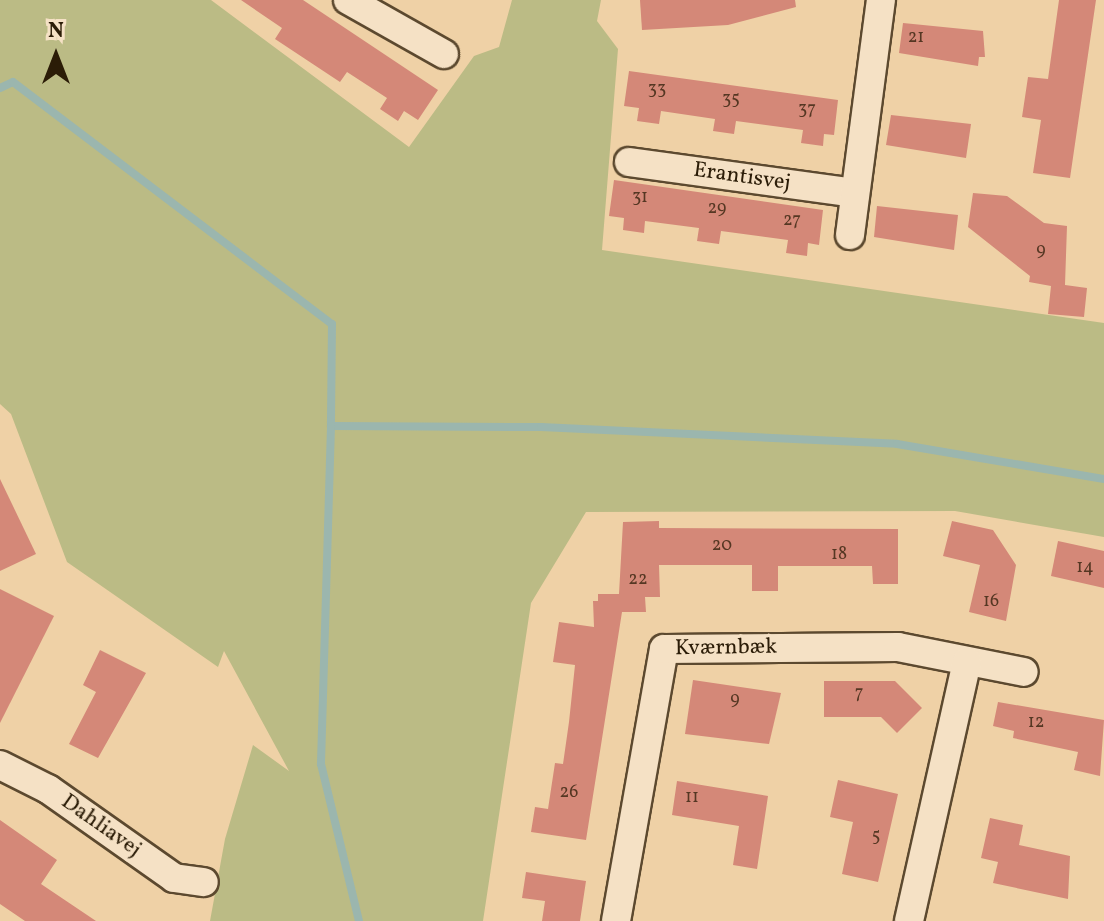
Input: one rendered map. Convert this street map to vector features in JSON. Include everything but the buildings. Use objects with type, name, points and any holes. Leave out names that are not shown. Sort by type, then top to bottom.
[{"type":"street","points":[[348,0],[444,54]]},
{"type":"street","points":[[850,235],[881,0]]},
{"type":"street","name":"Erantisvej","points":[[629,162],[855,193]]},
{"type":"street","name":"Kværnbæk","points":[[616,921],[664,649],[898,647],[1024,672]]},
{"type":"street","points":[[909,921],[967,661]]},
{"type":"street","name":"Dahliavej","points":[[0,765],[48,789],[174,878],[204,882]]},
{"type":"green space","points":[[0,0],[211,0],[409,147],[474,56],[499,47],[512,0],[601,0],[597,21],[618,49],[602,250],[1104,323],[1104,537],[955,511],[586,512],[531,603],[483,921],[210,921],[225,839],[253,745],[289,771],[224,651],[218,667],[67,562],[11,414],[0,404]]},
{"type":"waterway","points":[[0,88],[13,82],[332,324],[331,426],[541,427],[897,444],[1104,479]]},
{"type":"waterway","points":[[331,426],[321,764],[359,921]]}]
